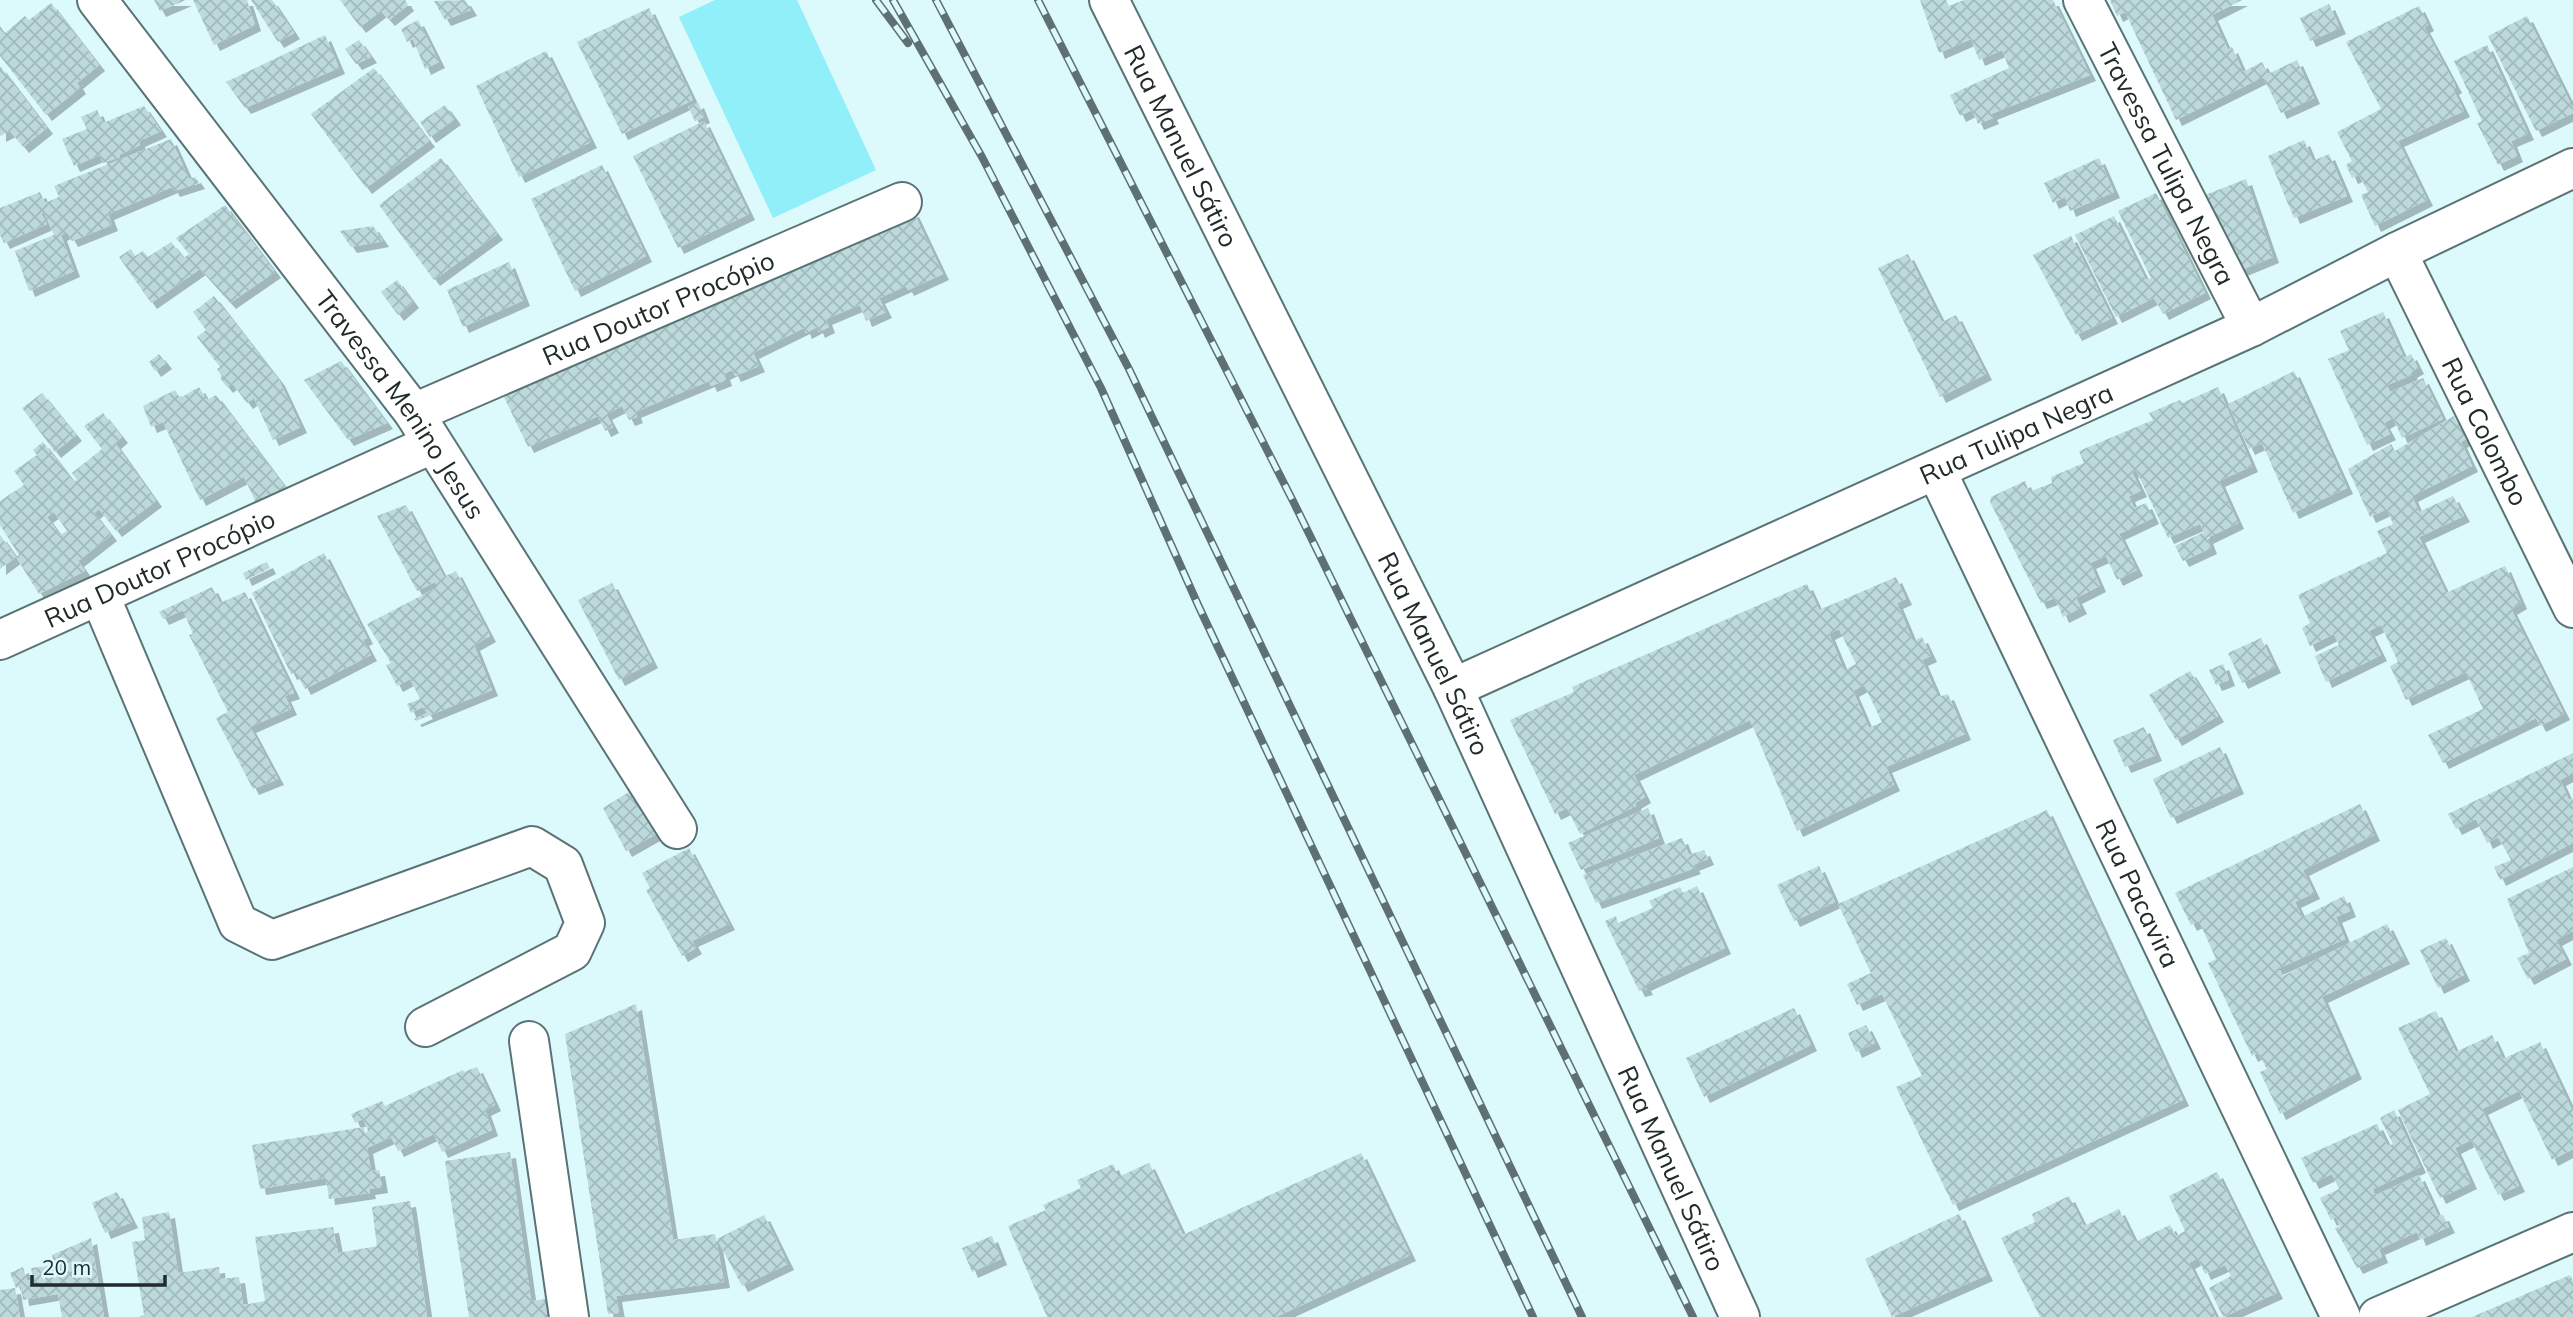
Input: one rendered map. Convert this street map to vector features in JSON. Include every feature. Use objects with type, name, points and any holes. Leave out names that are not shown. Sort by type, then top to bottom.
[{"type":"street","name":"Travessa Menino Jesus","points":[[97,0],[423,429],[677,829]]},
{"type":"street","name":"Rua Manuel Sátiro","points":[[1109,0],[1453,688],[1740,1317]]},
{"type":"street","name":"Travessa Tulipa Negra","points":[[2083,0],[2251,327]]},
{"type":"street","name":"Rua Tulipa Negra","points":[[1453,688],[2251,327],[2397,252],[2573,168]]},
{"type":"street","name":"Rua Doutor Procópio","points":[[0,640],[100,596],[423,429],[902,202]]},
{"type":"street","name":"Rua Colombo","points":[[2397,252],[2573,608]]},
{"type":"street","name":"Rua Pacavira","points":[[1936,470],[2342,1317]]},
{"type":"street","points":[[100,596],[237,923],[272,940],[532,846],[563,865],[585,923],[572,951],[425,1027]]},
{"type":"street","points":[[529,1041],[569,1317]]},
{"type":"street","points":[[2378,1317],[2573,1231]]},
{"type":"shaded area","points":[[715,0],[797,0],[876,170],[773,218],[679,17]]},
{"type":"building","points":[[154,0],[186,0],[160,11]]},
{"type":"building","points":[[193,0],[247,0],[255,25],[214,45]]},
{"type":"building","points":[[251,0],[272,0],[294,33],[278,42]]},
{"type":"building","points":[[340,0],[405,0],[408,5],[389,20],[381,11],[360,27]]},
{"type":"building","points":[[465,0],[471,10],[445,20],[434,1]]},
{"type":"building","points":[[1920,0],[1946,0],[1949,6],[1964,0],[2053,0],[2090,75],[1991,114],[1993,118],[1978,124],[1972,110],[1960,116],[1950,95],[2009,68],[2002,50],[1979,60],[1971,39],[1939,53]]},
{"type":"building","points":[[2110,0],[2242,0],[2212,15],[2228,50],[2232,47],[2243,72],[2262,62],[2268,74],[2297,60],[2314,98],[2281,113],[2263,77],[2176,120],[2125,12],[2117,16]]},
{"type":"building","points":[[51,3],[99,65],[77,83],[80,88],[46,115],[0,56],[0,26],[5,33],[25,16],[29,20]]},
{"type":"building","points":[[2329,4],[2340,28],[2310,41],[2300,18]]},
{"type":"building","points":[[2419,6],[2428,25],[2424,27],[2456,87],[2453,89],[2464,111],[2398,141],[2427,200],[2375,226],[2361,195],[2368,192],[2359,175],[2352,178],[2346,165],[2352,161],[2337,132],[2381,109],[2346,42]]},
{"type":"building","points":[[649,8],[693,100],[622,134],[577,42]]},
{"type":"building","points":[[2527,16],[2573,108],[2573,113],[2536,131],[2488,36]]},
{"type":"building","points":[[418,20],[439,62],[425,69],[413,39],[407,42],[401,29]]},
{"type":"building","points":[[325,35],[339,68],[245,108],[226,82]]},
{"type":"building","points":[[359,40],[371,57],[356,64],[345,49]]},
{"type":"building","points":[[2487,45],[2528,134],[2511,141],[2517,156],[2498,165],[2477,123],[2482,121],[2454,61]]},
{"type":"building","points":[[546,51],[591,142],[519,177],[476,86]]},
{"type":"building","points":[[0,66],[47,128],[23,147],[10,131],[0,136]]},
{"type":"building","points":[[374,68],[429,141],[366,188],[311,114]]},
{"type":"building","points":[[698,102],[704,117],[695,121],[688,107]]},
{"type":"building","points":[[445,105],[455,119],[430,137],[420,122]]},
{"type":"building","points":[[144,106],[161,131],[139,141],[140,145],[119,155],[120,157],[103,163],[100,155],[74,166],[62,139],[87,129],[81,117],[97,110],[103,123]]},
{"type":"building","points":[[704,121],[749,214],[678,248],[633,156]]},
{"type":"building","points":[[171,139],[189,179],[195,177],[199,183],[174,191],[172,187],[108,214],[112,225],[72,241],[67,232],[61,235],[74,271],[29,291],[15,251],[54,235],[44,212],[41,213],[47,224],[4,243],[0,235],[0,208],[40,192],[45,203],[59,197],[54,186]]},
{"type":"building","points":[[2304,140],[2313,161],[2329,154],[2347,196],[2294,218],[2268,156]]},
{"type":"building","points":[[441,158],[497,234],[434,280],[379,205]]},
{"type":"building","points":[[2099,158],[2114,192],[2070,211],[2065,197],[2053,203],[2044,183]]},
{"type":"building","points":[[602,165],[646,256],[575,291],[531,199]]},
{"type":"building","points":[[2246,179],[2273,257],[2239,271],[2205,195]]},
{"type":"building","points":[[2156,193],[2205,293],[2163,314],[2154,298],[2116,317],[2075,235],[2114,216],[2146,280],[2151,278],[2118,211]]},
{"type":"building","points":[[225,205],[275,272],[230,303],[200,269],[151,303],[119,257],[131,249],[135,256],[143,251],[148,257],[171,242],[184,258],[189,254],[176,238]]},
{"type":"building","points":[[913,211],[943,274],[908,290],[906,286],[879,298],[886,312],[866,321],[860,305],[852,308],[826,319],[829,327],[819,332],[817,327],[806,333],[804,328],[753,353],[759,366],[735,376],[732,370],[724,374],[726,380],[711,386],[709,381],[635,412],[637,417],[629,420],[622,406],[606,414],[613,427],[605,431],[598,416],[528,447],[502,393]]},
{"type":"building","points":[[373,226],[383,241],[351,247],[340,231]]},
{"type":"building","points":[[2071,236],[2112,318],[2076,335],[2033,255]]},
{"type":"building","points":[[1908,254],[1942,322],[1956,315],[1986,374],[1940,397],[1878,268]]},
{"type":"building","points":[[509,262],[524,300],[463,327],[447,290]]},
{"type":"building","points":[[397,280],[413,302],[398,315],[381,292]]},
{"type":"building","points":[[214,296],[279,380],[301,427],[273,440],[254,398],[247,403],[232,383],[227,387],[220,378],[222,376],[217,369],[220,367],[197,337],[206,330],[193,312]]},
{"type":"building","points":[[2383,312],[2404,358],[2411,354],[2418,368],[2411,372],[2412,375],[2387,385],[2390,392],[2423,378],[2443,419],[2402,438],[2393,418],[2384,423],[2390,434],[2367,445],[2328,359],[2349,350],[2340,331]]},
{"type":"building","points":[[159,354],[166,363],[155,371],[149,362]]},
{"type":"building","points":[[341,361],[387,423],[348,440],[304,380]]},
{"type":"building","points":[[2294,371],[2347,488],[2293,513],[2262,443],[2249,449],[2228,404]]},
{"type":"building","points":[[199,387],[207,400],[216,395],[288,491],[257,505],[244,477],[200,500],[163,422],[151,427],[143,406],[175,390],[180,398]]},
{"type":"building","points":[[2218,387],[2252,466],[2219,481],[2238,523],[2207,538],[2211,548],[2183,561],[2175,546],[2204,532],[2200,524],[2168,538],[2136,470],[2132,472],[2141,491],[2129,496],[2134,508],[2146,503],[2153,518],[2119,534],[2137,570],[2117,580],[2106,556],[2090,563],[2100,586],[2076,598],[2081,608],[2063,617],[2055,598],[2041,603],[1990,502],[1991,497],[2025,481],[2029,492],[2052,483],[2051,477],[2084,463],[2079,451],[2153,420],[2149,413],[2180,400],[2182,403]]},
{"type":"building","points":[[42,393],[76,435],[55,452],[22,408]]},
{"type":"building","points":[[103,413],[122,437],[115,443],[156,501],[116,531],[99,509],[94,513],[111,535],[78,561],[85,571],[39,594],[0,525],[0,501],[24,485],[14,471],[37,455],[33,450],[43,442],[74,482],[77,480],[72,473],[102,449],[84,426]],"holes":[[[54,512],[67,531],[60,535],[47,517]]]},
{"type":"building","points":[[2454,416],[2466,439],[2461,442],[2472,466],[2412,496],[2419,512],[2453,496],[2464,516],[2419,537],[2446,593],[2505,566],[2521,603],[2511,609],[2564,714],[2540,726],[2536,718],[2443,763],[2428,735],[2483,709],[2466,672],[2406,700],[2390,666],[2398,662],[2381,625],[2369,631],[2381,655],[2326,682],[2315,656],[2339,645],[2334,634],[2310,646],[2302,628],[2310,623],[2298,595],[2387,553],[2377,531],[2393,524],[2387,509],[2370,517],[2348,469],[2391,444],[2395,451]]},
{"type":"building","points":[[406,505],[444,577],[456,571],[490,636],[474,645],[492,690],[416,721],[414,719],[427,713],[423,707],[411,713],[407,704],[420,699],[410,679],[397,686],[386,665],[391,663],[367,624],[438,587],[435,582],[417,591],[377,516]]},
{"type":"building","points":[[0,535],[16,557],[0,569]]},
{"type":"building","points":[[324,553],[367,638],[363,640],[371,655],[305,689],[296,672],[291,674],[252,593]]},
{"type":"building","points":[[267,562],[270,568],[246,580],[243,573]]},
{"type":"building","points":[[1896,577],[1906,599],[1897,603],[1913,641],[1922,637],[1931,656],[1922,660],[1938,697],[1948,694],[1965,734],[1886,767],[1894,785],[1797,831],[1750,720],[1634,775],[1645,797],[1635,803],[1636,806],[1580,834],[1567,808],[1555,814],[1510,720],[1574,692],[1572,687],[1807,584],[1819,610]],"holes":[[[1839,629],[1856,664],[1844,670],[1829,634]],[[1864,685],[1882,722],[1869,728],[1853,691]]]},
{"type":"building","points":[[612,583],[652,662],[619,680],[578,600]]},
{"type":"building","points":[[212,587],[220,603],[245,592],[294,693],[285,696],[291,709],[250,727],[278,779],[253,789],[216,718],[228,712],[189,635],[193,634],[183,610],[163,619],[159,612]]},
{"type":"building","points":[[2261,638],[2275,667],[2242,683],[2228,653]]},
{"type":"building","points":[[2223,664],[2229,680],[2216,685],[2209,670]]},
{"type":"building","points":[[2190,671],[2218,716],[2176,740],[2149,695]]},
{"type":"building","points":[[2144,727],[2156,755],[2125,767],[2113,740]]},
{"type":"building","points":[[2220,747],[2238,788],[2171,818],[2153,779]]},
{"type":"building","points":[[2573,753],[2573,773],[2560,780],[2569,800],[2573,798],[2573,843],[2500,880],[2494,867],[2511,860],[2498,837],[2487,843],[2476,819],[2456,829],[2448,814]]},
{"type":"building","points":[[632,790],[656,834],[626,851],[603,808]]},
{"type":"building","points":[[2360,804],[2374,835],[2303,870],[2314,893],[2295,902],[2302,917],[2344,896],[2350,911],[2336,917],[2345,939],[2272,971],[2280,970],[2283,976],[2387,924],[2404,958],[2322,997],[2356,1073],[2280,1114],[2260,1072],[2267,1069],[2258,1053],[2252,1056],[2208,963],[2216,959],[2199,921],[2191,925],[2175,893]]},
{"type":"building","points":[[1648,808],[1659,838],[1581,870],[1568,843]]},
{"type":"building","points":[[2047,810],[2183,1100],[1953,1205],[1896,1087],[1922,1076],[1882,994],[1857,1005],[1847,984],[1871,973],[1838,904]]},
{"type":"building","points":[[1682,838],[1689,855],[1704,850],[1708,859],[1693,865],[1695,868],[1596,903],[1583,875]]},
{"type":"building","points":[[689,848],[729,924],[692,941],[696,948],[682,956],[646,890],[650,888],[642,873]]},
{"type":"building","points":[[1819,866],[1835,902],[1794,921],[1777,885]]},
{"type":"building","points":[[2573,867],[2573,931],[2556,940],[2566,959],[2528,979],[2517,958],[2529,953],[2507,899]]},
{"type":"building","points":[[1697,886],[1725,948],[1645,985],[1647,989],[1639,991],[1605,921],[1616,916],[1618,923],[1653,908],[1649,901],[1680,887],[1683,893]]},
{"type":"building","points":[[2446,938],[2464,975],[2438,988],[2420,950]]},
{"type":"building","points":[[636,1004],[673,1240],[715,1234],[724,1282],[616,1296],[619,1313],[608,1314],[565,1034]]},
{"type":"building","points":[[1794,1008],[1811,1045],[1704,1097],[1686,1058]]},
{"type":"building","points":[[2436,1011],[2456,1052],[2492,1035],[2503,1059],[2540,1042],[2573,1112],[2573,1149],[2552,1160],[2519,1091],[2482,1109],[2519,1186],[2498,1195],[2471,1140],[2455,1148],[2471,1183],[2440,1198],[2398,1110],[2430,1094],[2398,1028]]},
{"type":"building","points":[[1866,1025],[1875,1043],[1856,1052],[1848,1033]]},
{"type":"building","points":[[477,1067],[495,1105],[485,1110],[492,1130],[442,1152],[434,1134],[398,1151],[391,1137],[367,1148],[371,1171],[379,1170],[382,1187],[369,1189],[370,1193],[329,1199],[326,1178],[260,1189],[252,1145],[364,1127],[365,1134],[368,1131],[363,1119],[355,1123],[351,1114],[382,1101],[385,1106],[463,1070],[464,1072]]},
{"type":"building","points":[[2394,1110],[2420,1167],[2373,1189],[2374,1193],[2376,1195],[2419,1175],[2438,1216],[2443,1215],[2449,1227],[2420,1240],[2417,1232],[2379,1249],[2382,1257],[2357,1268],[2335,1228],[2340,1226],[2336,1217],[2331,1220],[2320,1198],[2339,1189],[2332,1174],[2313,1183],[2301,1158],[2377,1124],[2388,1146],[2393,1144],[2380,1118]]},
{"type":"building","points":[[510,1152],[531,1301],[547,1299],[549,1317],[469,1317],[445,1161]]},
{"type":"building","points":[[1361,1153],[1410,1255],[1276,1317],[1047,1317],[1008,1226],[1046,1210],[1043,1205],[1081,1188],[1077,1180],[1113,1164],[1118,1177],[1149,1163],[1183,1235]]},
{"type":"building","points":[[2217,1172],[2277,1293],[2223,1317],[2209,1288],[2231,1276],[2225,1265],[2205,1274],[2198,1258],[2189,1263],[2216,1317],[2040,1317],[2001,1238],[2035,1222],[2032,1214],[2069,1196],[2084,1226],[2119,1209],[2135,1242],[2170,1225],[2176,1236],[2185,1231],[2169,1196]]},
{"type":"building","points":[[117,1192],[132,1222],[105,1233],[92,1203]]},
{"type":"building","points":[[410,1201],[427,1317],[139,1317],[144,1315],[132,1242],[145,1240],[142,1217],[169,1212],[178,1273],[219,1267],[220,1279],[239,1277],[243,1305],[265,1301],[255,1237],[333,1227],[338,1253],[377,1246],[372,1207]]},
{"type":"building","points":[[1959,1214],[1987,1275],[1892,1317],[1865,1259]]},
{"type":"building","points":[[764,1215],[788,1264],[742,1286],[717,1239]]},
{"type":"building","points":[[992,1236],[1001,1259],[972,1272],[962,1248]]},
{"type":"building","points":[[91,1238],[104,1317],[62,1317],[58,1294],[23,1300],[21,1286],[16,1288],[10,1273],[23,1267],[27,1281],[33,1279],[31,1268],[54,1265],[52,1255]]},
{"type":"building","points":[[2570,1275],[2573,1281],[2573,1317],[2472,1317]]},
{"type":"building","points":[[15,1288],[20,1317],[0,1317],[0,1290]]},
{"type":"railway","points":[[876,0],[908,43]]},
{"type":"railway","points":[[893,0],[982,157],[1101,388],[1199,607],[1533,1317]]},
{"type":"railway","points":[[936,0],[1129,369],[1582,1317]]},
{"type":"railway","points":[[1038,0],[1294,503],[1693,1317]]}]
